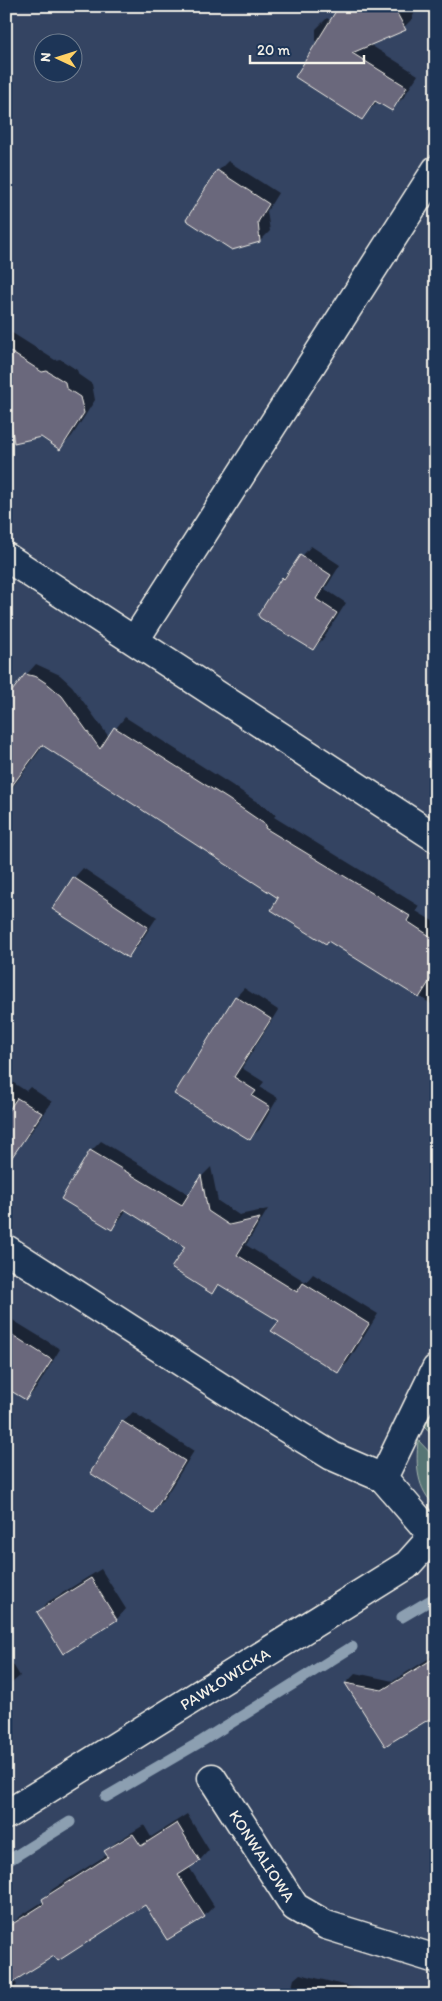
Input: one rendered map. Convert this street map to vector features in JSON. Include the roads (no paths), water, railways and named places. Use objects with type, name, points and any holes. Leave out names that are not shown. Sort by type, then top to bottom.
[{"type":"street","points":[[135,640],[436,170]]},
{"type":"street","points":[[6,557],[436,838]]},
{"type":"street","points":[[6,1249],[323,1451],[382,1478],[435,1536]]},
{"type":"street","points":[[382,1478],[436,1369]]},
{"type":"street","name":"PAWŁOWICKA","points":[[6,1815],[407,1565],[435,1536]]},
{"type":"street","name":"KONWALIOWA","points":[[212,1778],[295,1907],[326,1925],[436,1959]]},
{"type":"waterway","points":[[402,1617],[436,1597]]},
{"type":"waterway","points":[[106,1797],[202,1741],[352,1647]]},
{"type":"waterway","points":[[6,1862],[70,1822]]}]
